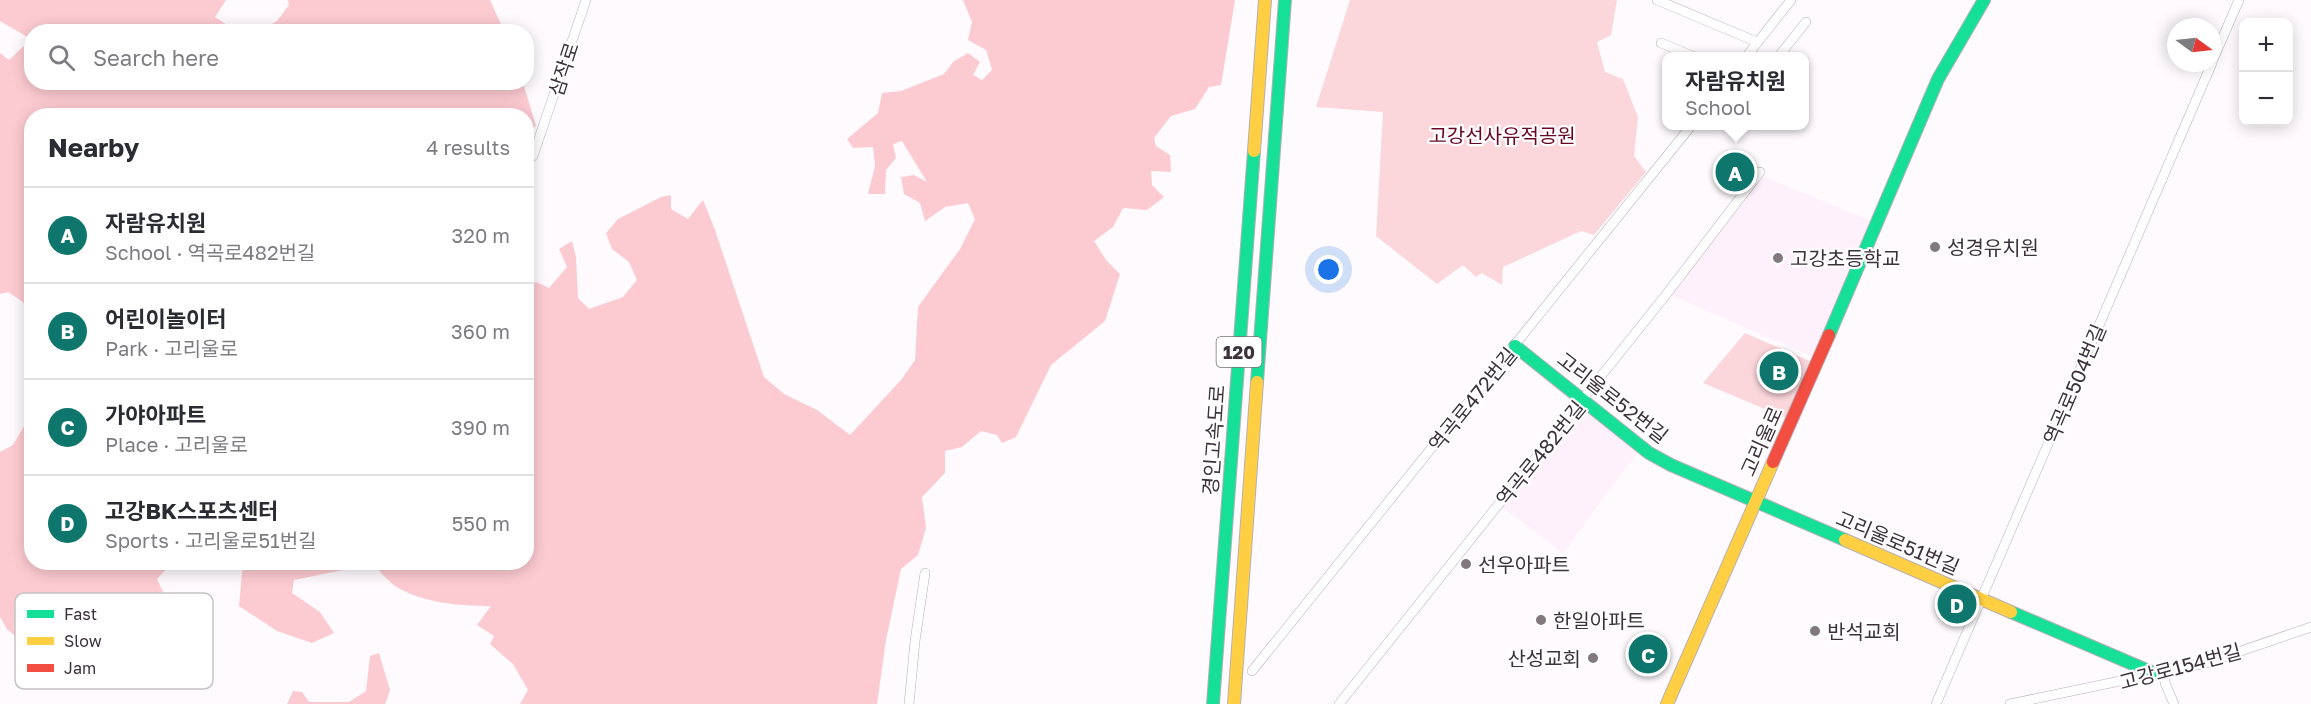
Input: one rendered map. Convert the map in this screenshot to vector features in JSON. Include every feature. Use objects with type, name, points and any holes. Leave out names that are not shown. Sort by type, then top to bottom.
[{"type":"main road","name":"경인고속도로","points":[[1214,704],[1265,0]]},
{"type":"main road","name":"경인고속도로","points":[[1234,704],[1285,0]]},
{"type":"main road","name":"고리울로","points":[[1667,704],[1938,79],[1984,0]]},
{"type":"main road","name":"고리울로52번길","points":[[1515,346],[1649,453],[1756,502]]},
{"type":"main road","name":"고리울로51번길","points":[[1756,502],[2160,673]]},
{"type":"street","name":"삼작로","points":[[534,154],[586,0]]},
{"type":"street","points":[[1657,0],[1757,42]]},
{"type":"street","points":[[1750,52],[1791,0]]},
{"type":"street","name":"역곡로504번길","points":[[2221,42],[2239,0]]},
{"type":"street","points":[[1782,52],[1806,22]]},
{"type":"street","points":[[1661,44],[1682,52]]},
{"type":"street","name":"역곡로504번길","points":[[1936,704],[2208,72]]},
{"type":"street","name":"역곡로472번길","points":[[1251,671],[1688,130]]},
{"type":"street","name":"역곡로482번길","points":[[1339,704],[1665,296],[1760,172]]},
{"type":"street","points":[[909,704],[925,573]]},
{"type":"street","name":"고강로154번길","points":[[2010,704],[2206,663],[2311,627]]},
{"type":"street","points":[[2160,673],[2174,704]]},
{"type":"shaded area","points":[[0,0],[226,0],[215,17],[226,24],[24,24],[24,35],[0,21]]},
{"type":"shaded area","points":[[288,0],[490,0],[501,24],[272,24],[289,5]]},
{"type":"shaded area","points":[[963,0],[1235,0],[1221,85],[1209,87],[1195,109],[1171,116],[1154,138],[1156,146],[1170,155],[1171,172],[1151,171],[1152,185],[1164,197],[1147,210],[1123,208],[1113,227],[1094,241],[1106,260],[1120,274],[1105,321],[1051,365],[1016,437],[1002,443],[997,435],[981,431],[962,447],[945,451],[945,473],[922,497],[926,528],[918,555],[901,569],[886,640],[877,704],[520,704],[528,690],[513,664],[490,644],[494,636],[477,625],[491,606],[429,600],[395,586],[379,570],[534,570],[534,284],[536,282],[549,288],[567,267],[559,249],[572,241],[576,257],[578,298],[589,309],[623,297],[637,280],[629,262],[612,249],[606,233],[618,219],[661,197],[671,195],[671,209],[688,219],[703,200],[764,377],[784,394],[817,410],[850,435],[901,380],[915,360],[918,307],[960,249],[975,219],[968,203],[945,207],[925,221],[920,203],[904,194],[901,177],[914,175],[927,182],[902,141],[893,144],[896,158],[886,170],[885,194],[868,194],[875,166],[873,147],[853,148],[847,139],[878,113],[882,93],[901,91],[944,74],[953,62],[968,53],[980,62],[973,75],[982,80],[992,70],[986,50],[968,40],[972,22]]},
{"type":"shaded area","points":[[24,46],[24,90],[525,90],[531,108],[24,108],[24,304],[8,292],[0,294],[0,53],[9,60]]},
{"type":"shaded area","name":"고강초등학교","points":[[1762,176],[1874,222],[1816,358],[1670,295]]},
{"type":"shaded area","points":[[1583,402],[1640,449],[1563,553],[1500,505]]},
{"type":"shaded area","points":[[24,426],[24,570],[165,570],[157,579],[164,593],[15,593],[15,636],[7,629],[0,617],[0,452],[13,445]]},
{"type":"shaded area","points":[[242,570],[343,570],[294,580],[292,593],[320,612],[334,633],[312,643],[277,631],[239,606]]},
{"type":"shaded area","points":[[379,653],[390,690],[385,704],[287,704],[293,691],[302,692],[309,702],[349,702],[366,691],[370,656]]},
{"type":"green space","name":"고강선사유적공원","points":[[1350,0],[1617,0],[1611,35],[1597,42],[1605,72],[1623,79],[1638,117],[1634,156],[1646,172],[1594,235],[1581,231],[1503,267],[1502,285],[1482,273],[1476,277],[1463,265],[1437,284],[1376,236],[1383,112],[1316,107]]},
{"type":"green space","points":[[1745,333],[1814,363],[1789,419],[1703,383]]},
{"type":"traffic: fast","points":[[1257,382],[1285,0]]},
{"type":"traffic: fast","points":[[1829,335],[1938,79],[1984,0]]},
{"type":"traffic: fast","points":[[1213,704],[1254,151]]},
{"type":"traffic: fast","points":[[1515,346],[1649,453],[1671,465],[1845,540]]},
{"type":"traffic: fast","points":[[2011,612],[2156,674]]},
{"type":"traffic: slow","points":[[1254,151],[1265,0]]},
{"type":"traffic: slow","points":[[1234,704],[1257,382]]},
{"type":"traffic: slow","points":[[1667,704],[1773,462]]},
{"type":"traffic: slow","points":[[1845,540],[2011,612]]},
{"type":"traffic: jam","points":[[1773,462],[1829,335]]},
{"type":"place","name":"자람유치원","points":[[1735,172]]},
{"type":"place","name":"성경유치원","points":[[1935,247]]},
{"type":"place","name":"고강초등학교","points":[[1778,258]]},
{"type":"place","name":"어린이놀이터","points":[[1779,371]]},
{"type":"place","name":"선우아파트","points":[[1466,564]]},
{"type":"place","name":"고강BK스포츠센터","points":[[1957,604]]},
{"type":"place","name":"한일아파트","points":[[1541,620]]},
{"type":"place","name":"반석교회","points":[[1815,631]]},
{"type":"place","name":"가야아파트","points":[[1648,654]]},
{"type":"place","name":"산성교회","points":[[1593,658]]}]
